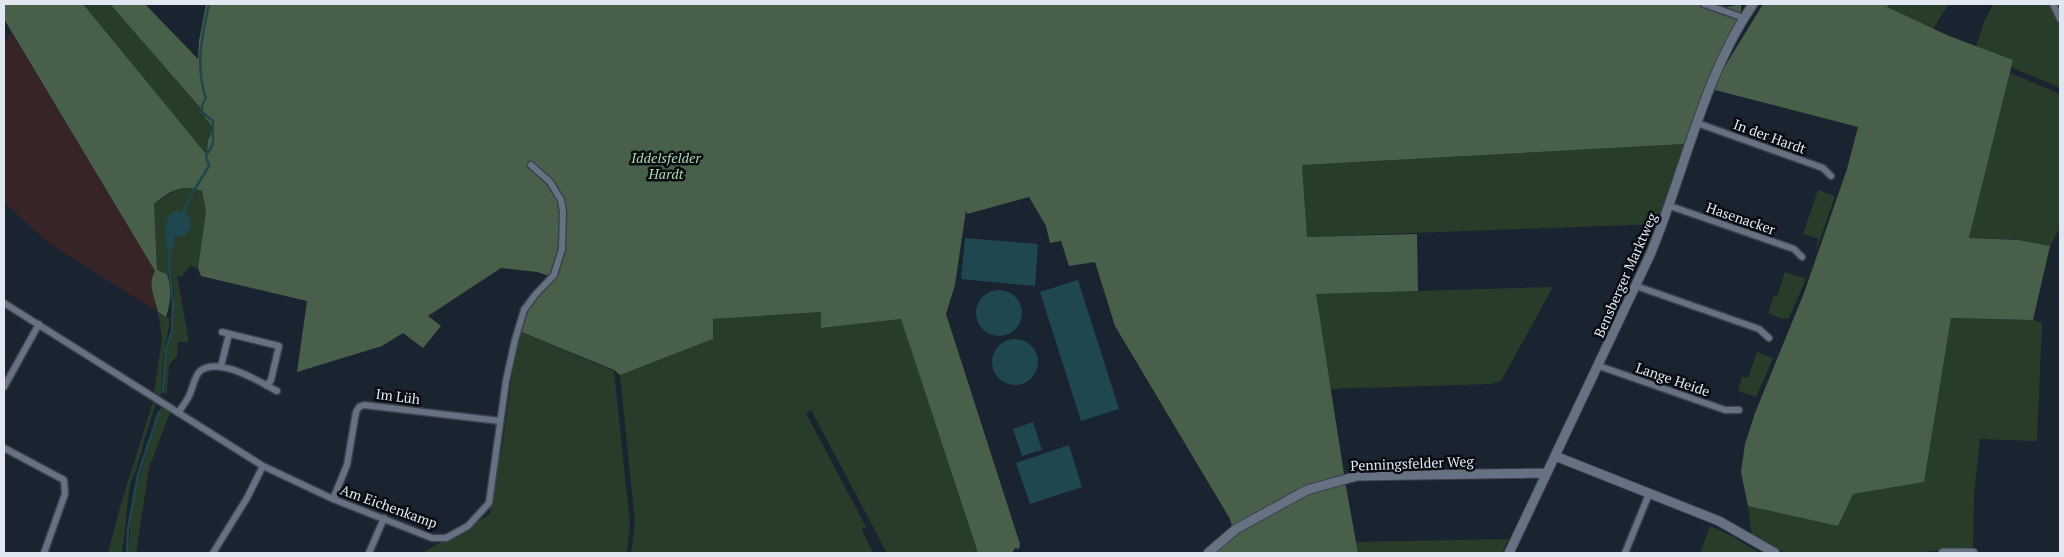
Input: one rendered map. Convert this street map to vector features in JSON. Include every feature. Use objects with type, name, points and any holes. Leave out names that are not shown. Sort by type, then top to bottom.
[{"type":"street","points":[[1704,4],[1744,18]]},
{"type":"street","name":"Bensberger Marktweg","points":[[1510,553],[1636,286],[1670,206],[1709,89],[1744,18],[1753,4]]},
{"type":"street","points":[[2053,4],[2060,18]]},
{"type":"street","name":"In der Hardt","points":[[1697,123],[1823,168],[1831,176]]},
{"type":"street","name":"Am Eichenkamp","points":[[4,303],[263,466],[333,499],[432,538],[446,538],[468,526],[489,502],[508,368],[524,310],[554,275],[562,249],[563,212],[561,200],[550,182],[531,165]]},
{"type":"street","name":"Hasenacker","points":[[1670,206],[1794,250],[1802,257]]},
{"type":"street","points":[[1636,286],[1760,329],[1769,338]]},
{"type":"street","points":[[4,387],[39,324]]},
{"type":"street","points":[[221,366],[225,333],[279,346],[271,380],[267,386]]},
{"type":"street","points":[[178,413],[196,377],[201,370],[210,367],[221,366],[236,371],[277,391]]},
{"type":"street","name":"Lange Heide","points":[[1599,366],[1725,410],[1739,410]]},
{"type":"street","name":"Im Lüh","points":[[333,499],[347,465],[356,412],[359,407],[364,405],[500,422]]},
{"type":"street","points":[[4,448],[64,480],[64,494],[44,553]]},
{"type":"street","points":[[1555,456],[1718,522],[1775,553]]},
{"type":"street","points":[[213,553],[247,498],[263,466]]},
{"type":"street","name":"Penningsfelder Weg","points":[[1208,553],[1236,529],[1276,506],[1307,490],[1342,479],[1357,476],[1547,473]]},
{"type":"street","points":[[1625,553],[1649,494]]},
{"type":"street","points":[[368,553],[384,518]]},
{"type":"street","points":[[1943,553],[1973,553]]},
{"type":"shaded area","points":[[83,4],[110,4],[204,112],[205,118],[213,130],[208,140],[208,156]]},
{"type":"shaded area","points":[[1889,4],[1948,5],[1933,29],[1887,7]]},
{"type":"shaded area","points":[[1993,4],[2051,4],[2060,22],[2060,88],[2011,67],[2013,60],[1976,47],[1984,22]]},
{"type":"shaded area","points":[[11,32],[155,271],[151,279],[158,312],[50,244],[4,203],[4,43]]},
{"type":"shaded area","points":[[2010,73],[2060,94],[2060,228],[2050,246],[2019,240],[1969,238]]},
{"type":"shaded area","points":[[1684,144],[1657,224],[1307,237],[1302,165]]},
{"type":"shaded area","points":[[187,186],[202,191],[206,211],[198,268],[190,266],[182,276],[177,276],[189,342],[178,342],[177,356],[169,365],[165,397],[165,363],[174,313],[174,294],[171,275],[157,271],[154,204],[177,189]],"holes":[[[172,213],[185,236],[174,236],[166,246],[166,221]]]},
{"type":"shaded area","points":[[1818,190],[1835,196],[1816,251],[1818,239],[1803,234]]},
{"type":"shaded area","points":[[175,211],[184,212],[189,215],[191,227],[185,236],[174,237],[174,247],[166,246],[166,222]]},
{"type":"shaded area","points":[[965,238],[1038,244],[1035,286],[961,279]]},
{"type":"shaded area","points":[[1785,272],[1806,279],[1789,318],[1783,319],[1768,313],[1774,295],[1777,296]]},
{"type":"shaded area","points":[[1078,280],[1119,409],[1081,421],[1040,292]]},
{"type":"shaded area","points":[[1553,287],[1501,381],[1491,384],[1330,389],[1315,294]]},
{"type":"shaded area","points":[[999,290],[1012,294],[1018,300],[1022,313],[1018,326],[1012,332],[999,336],[986,332],[980,326],[976,313],[980,300],[986,294]]},
{"type":"shaded area","points":[[158,312],[170,319],[163,361],[161,396],[154,392],[162,339]]},
{"type":"shaded area","points":[[822,312],[821,328],[901,319],[978,553],[887,553],[811,410],[806,413],[866,527],[862,529],[873,553],[631,553],[635,523],[620,375],[713,339],[713,319]]},
{"type":"shaded area","points":[[1951,318],[2033,320],[2042,323],[2037,441],[1980,439],[1974,495],[1973,547],[1915,553],[1787,553],[1752,537],[1748,506],[1838,526],[1852,494],[1924,482]]},
{"type":"shaded area","points":[[518,331],[614,371],[630,524],[627,553],[422,553],[490,514],[498,454],[501,455]]},
{"type":"shaded area","points":[[1010,339],[1020,339],[1034,349],[1038,362],[1034,375],[1028,381],[1020,385],[1010,385],[996,375],[992,367],[992,357],[1002,343]]},
{"type":"shaded area","points":[[1757,352],[1773,358],[1756,397],[1738,391],[1742,376],[1748,378]]},
{"type":"shaded area","points":[[153,402],[156,404],[131,481],[122,553],[108,553],[120,507]]},
{"type":"shaded area","points":[[161,407],[170,413],[149,468],[136,553],[126,553],[130,536],[130,519],[137,477],[139,478]]},
{"type":"shaded area","points":[[1033,422],[1042,450],[1022,456],[1013,429]]},
{"type":"shaded area","points":[[1069,445],[1082,487],[1030,504],[1016,463]]},
{"type":"shaded area","points":[[1710,526],[1734,537],[1759,553],[1700,553]]},
{"type":"shaded area","points":[[1509,539],[1502,553],[1358,553],[1356,542]]},
{"type":"green space","name":"Iddelsfelder Hardt","points":[[4,4],[83,4],[207,155],[208,140],[213,130],[205,118],[204,112],[110,4],[145,4],[198,59],[199,41],[206,4],[1717,4],[1727,7],[1741,4],[1741,19],[1707,88],[1684,144],[1302,165],[1307,237],[1417,234],[1418,291],[1316,294],[1344,474],[1316,484],[1233,530],[1230,519],[1115,326],[1095,262],[1069,266],[1061,241],[1050,243],[1046,226],[1029,197],[967,214],[966,210],[955,285],[946,314],[1020,544],[1019,549],[1015,548],[1012,553],[978,553],[901,319],[821,328],[821,312],[713,319],[713,339],[620,375],[614,370],[519,331],[530,304],[549,276],[537,272],[501,268],[428,316],[441,326],[423,348],[403,333],[382,346],[297,372],[307,301],[201,276],[198,268],[206,211],[202,191],[188,188],[171,192],[154,204],[157,270],[167,274],[170,285],[170,301],[166,317],[158,312],[152,291],[155,271],[4,19]]},
{"type":"green space","points":[[1763,4],[1889,4],[1887,7],[1949,36],[2013,60],[1969,238],[2019,240],[2050,246],[2033,320],[1951,318],[1924,482],[1853,494],[1838,526],[1748,506],[1741,472],[1745,444],[1755,413],[1804,293],[1847,169],[1858,127],[1711,89]]},
{"type":"green space","points":[[1345,481],[1358,553],[1214,553],[1247,528],[1283,506],[1317,489]]},
{"type":"waterway","points":[[183,213],[190,197],[209,166],[206,156],[213,144],[213,121],[202,112],[202,105],[206,98],[200,63],[202,39],[209,4]]},
{"type":"waterway","points":[[163,392],[166,350],[172,331],[173,303],[169,268],[170,243]]},
{"type":"waterway","points":[[127,553],[128,529],[138,475],[159,412]]}]
